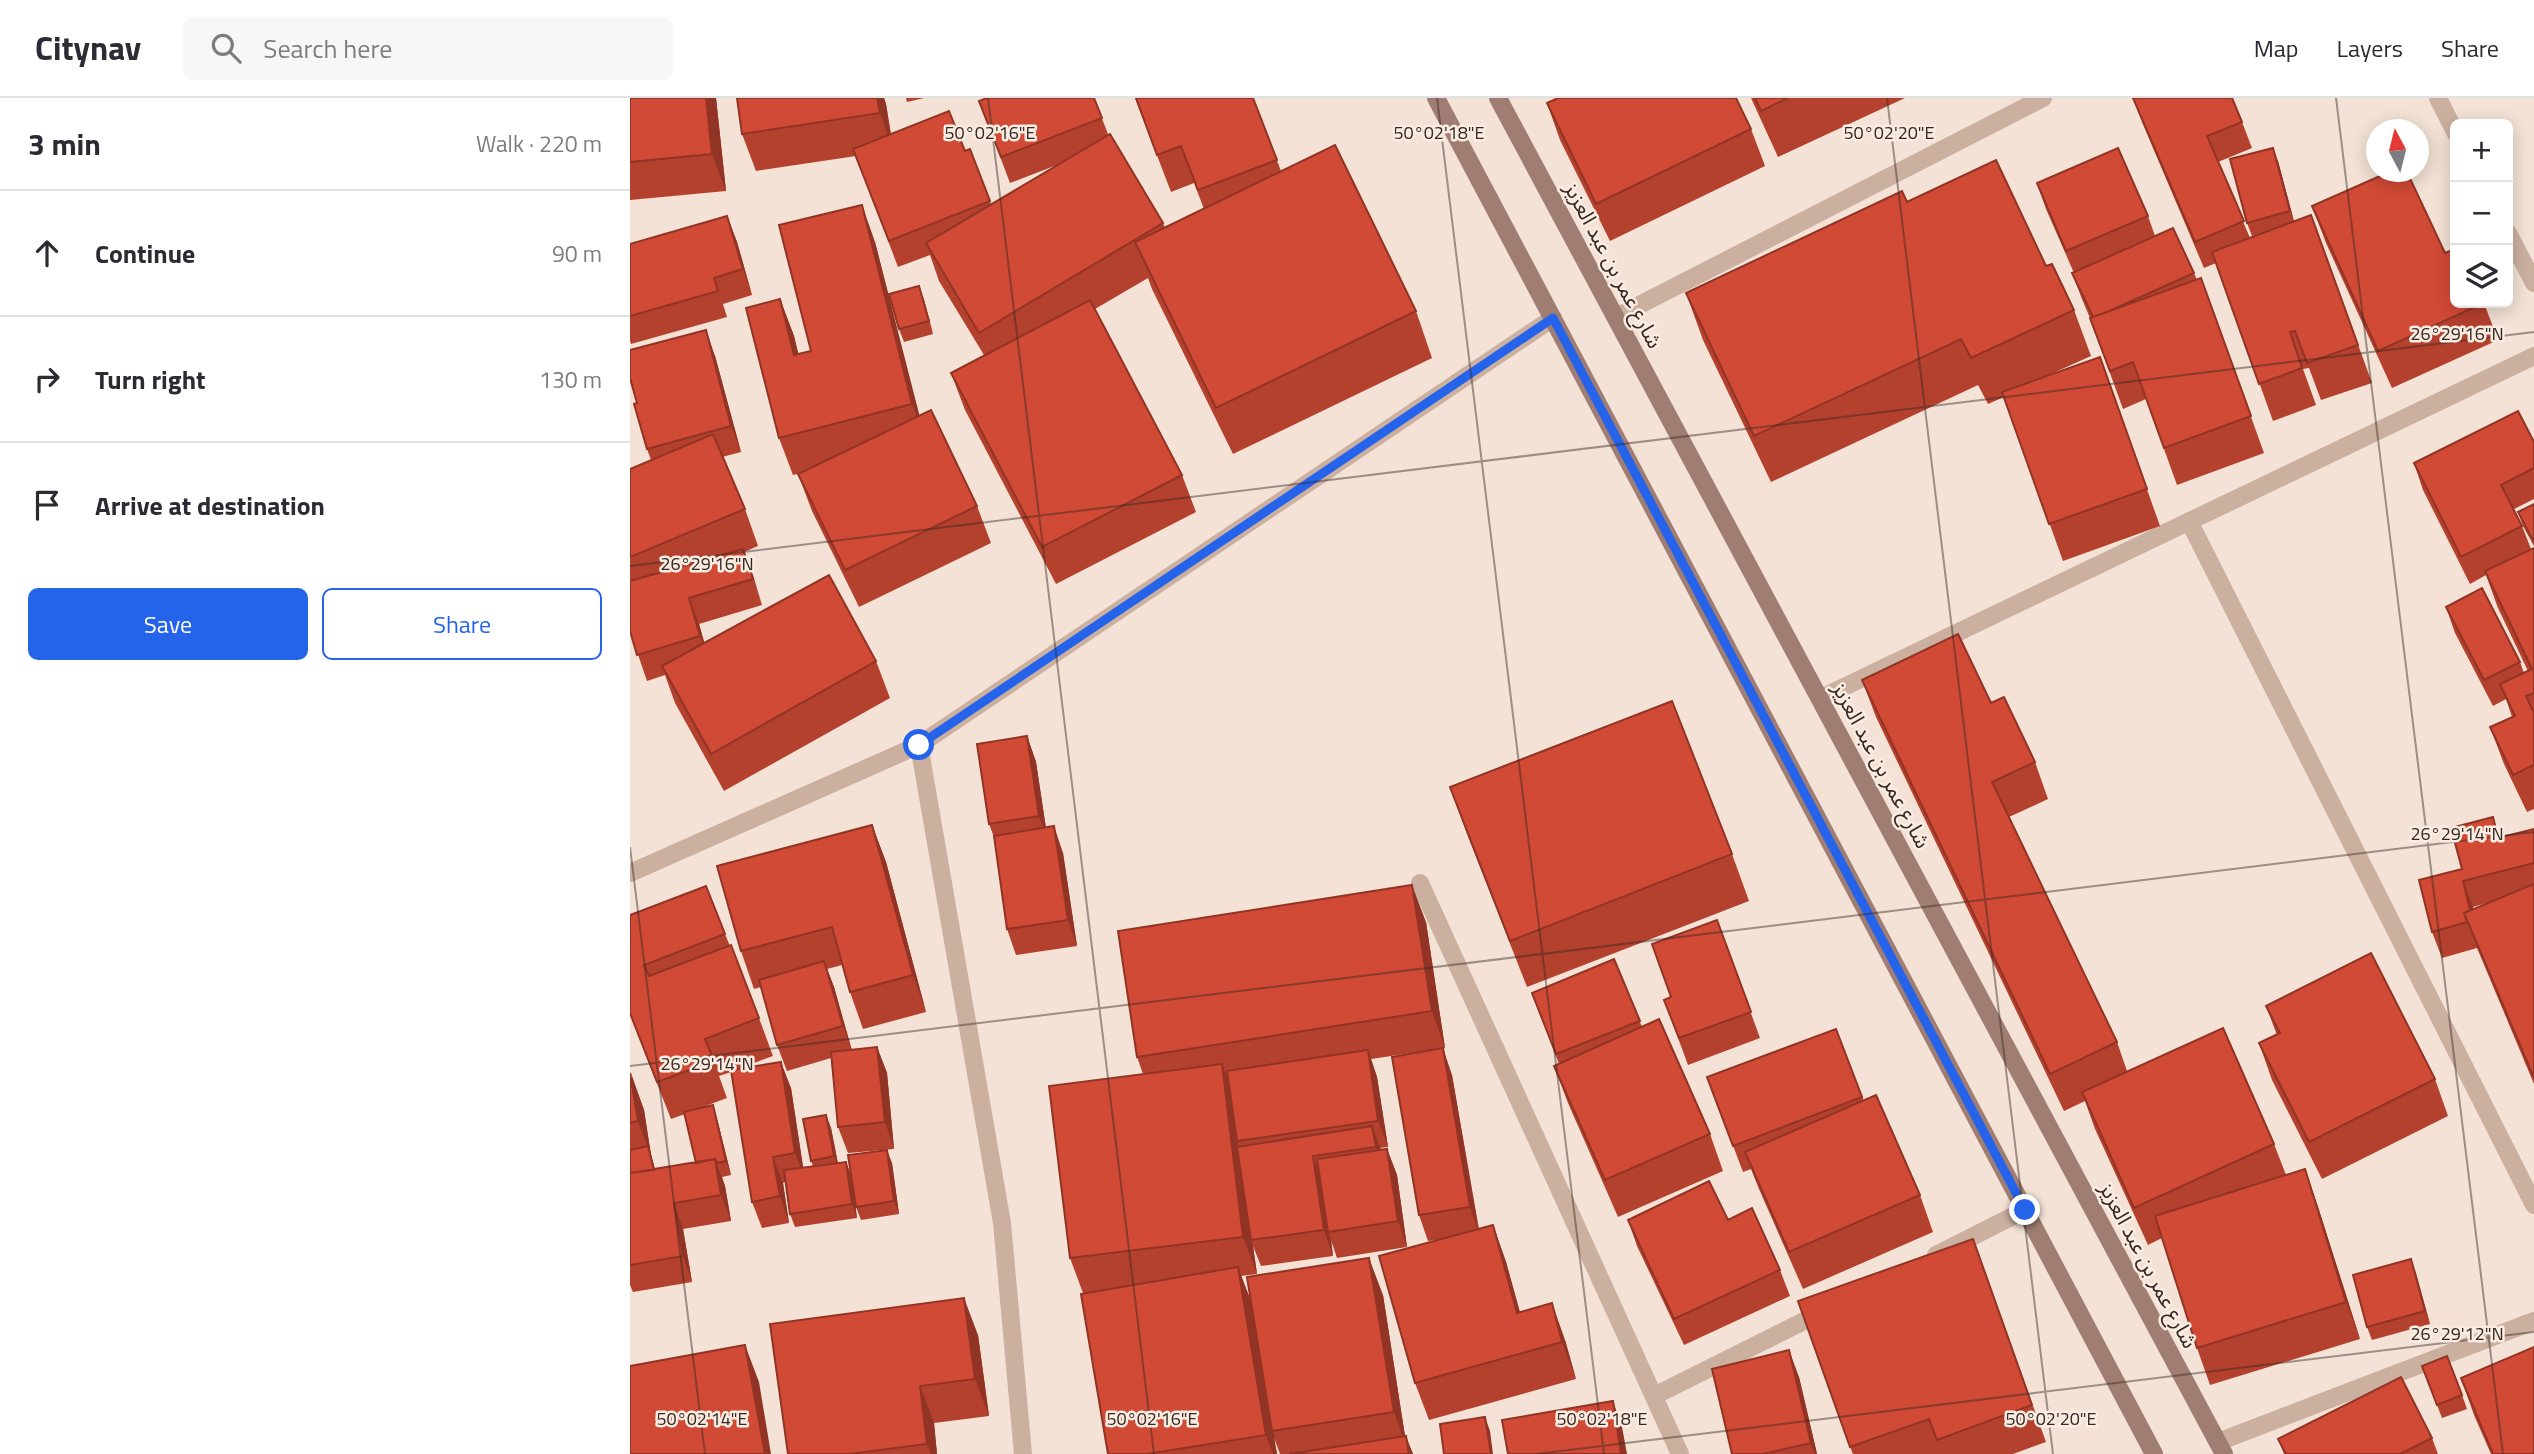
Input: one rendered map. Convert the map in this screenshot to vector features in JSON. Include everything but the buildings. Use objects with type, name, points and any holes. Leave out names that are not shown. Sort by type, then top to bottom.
[{"type":"main road","points":[[1436,98],[2154,1454]]},
{"type":"main road","name":"شارع عمر بن عبد العزيز","points":[[1498,98],[2221,1448]]},
{"type":"street","points":[[1616,317],[2043,98]]},
{"type":"street","points":[[2438,98],[2450,122]]},
{"type":"street","points":[[2513,243],[2534,284]]},
{"type":"street","points":[[630,873],[919,745],[1553,318]]},
{"type":"street","points":[[1821,698],[2534,356]]},
{"type":"street","points":[[2189,521],[2534,1205]]},
{"type":"street","points":[[919,745],[1002,1223],[1023,1454]]},
{"type":"street","points":[[1420,883],[1680,1454]]},
{"type":"street","points":[[1926,1260],[2025,1210]]},
{"type":"street","points":[[1654,1396],[1839,1303]]},
{"type":"street","points":[[2221,1448],[2534,1321]]},
{"type":"route","points":[[919,745],[1553,318],[2025,1210]]}]
